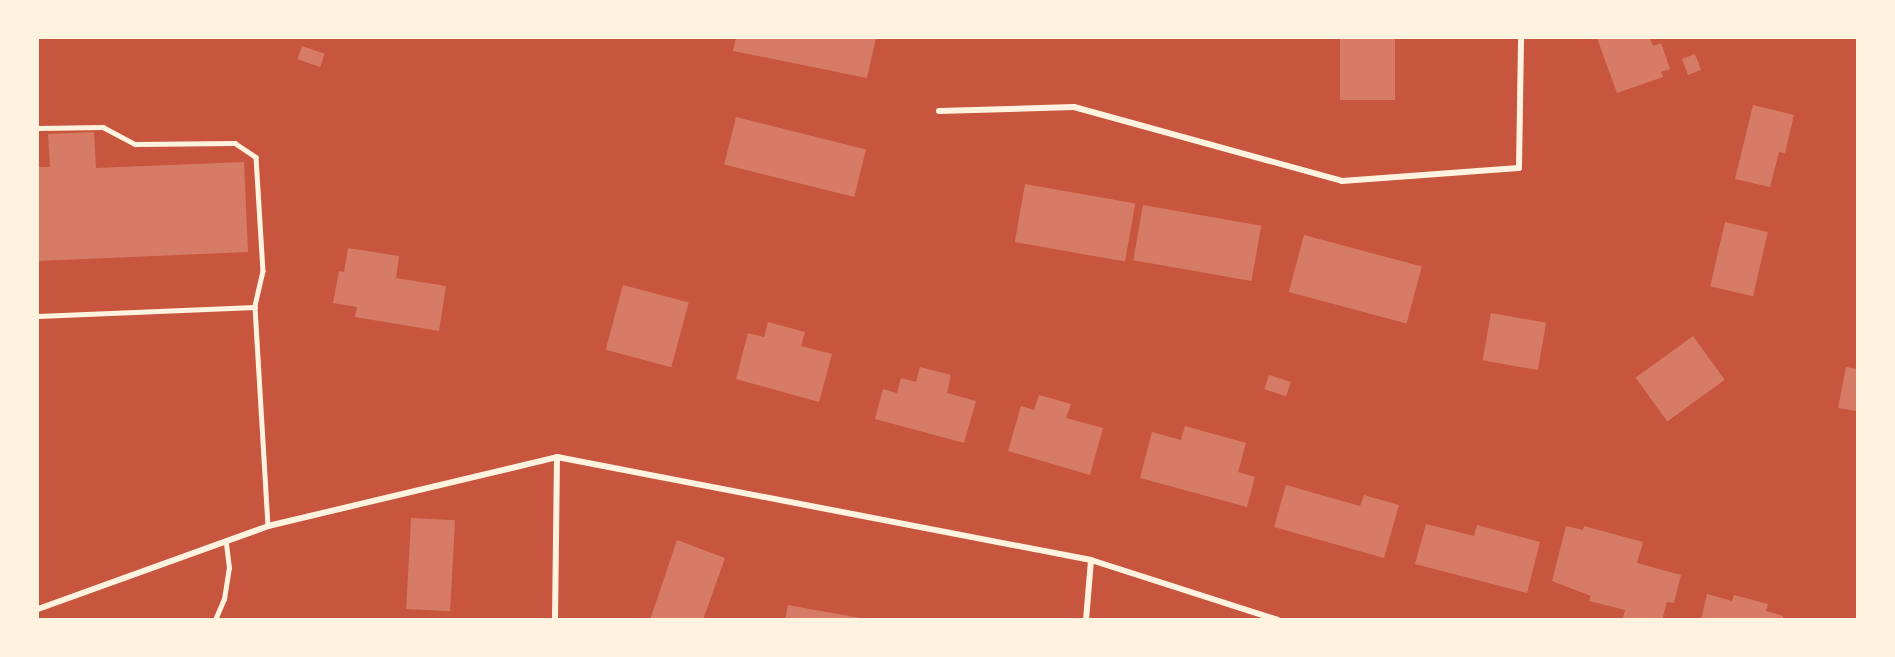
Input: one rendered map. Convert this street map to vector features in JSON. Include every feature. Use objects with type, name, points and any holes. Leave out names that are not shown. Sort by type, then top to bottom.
[{"type":"street","points":[[939,111],[1074,107],[1342,182],[1519,168],[1521,38]]},
{"type":"street","points":[[555,620],[557,457]]},
{"type":"street","points":[[38,609],[268,526],[557,457],[1091,560],[1278,620]]},
{"type":"street","points":[[1086,620],[1091,560]]},
{"type":"lane","points":[[38,128],[103,127],[135,144],[235,142],[256,157],[263,271],[255,307],[268,526]]},
{"type":"lane","points":[[38,316],[255,307]]},
{"type":"lane","points":[[215,620],[224,599],[230,568],[226,542]]},
{"type":"building","points":[[736,38],[876,38],[867,78],[733,51]]},
{"type":"building","points":[[1340,38],[1395,38],[1395,100],[1340,100]]},
{"type":"building","points":[[1597,38],[1650,38],[1653,46],[1661,43],[1670,69],[1661,72],[1663,77],[1617,93]]},
{"type":"building","points":[[302,46],[325,54],[320,67],[297,59]]},
{"type":"building","points":[[1695,54],[1701,70],[1688,75],[1682,59]]},
{"type":"building","points":[[1753,105],[1794,115],[1785,153],[1779,152],[1770,187],[1735,179]]},
{"type":"building","points":[[736,117],[866,149],[854,197],[724,165]]},
{"type":"building","points":[[94,132],[96,168],[244,162],[248,252],[38,261],[38,167],[50,167],[48,134]]},
{"type":"building","points":[[1025,184],[1135,203],[1125,262],[1015,242]]},
{"type":"building","points":[[1143,205],[1261,226],[1251,281],[1133,260]]},
{"type":"building","points":[[1725,222],[1768,232],[1753,296],[1710,286]]},
{"type":"building","points":[[1304,235],[1422,267],[1407,324],[1289,292]]},
{"type":"building","points":[[348,248],[399,256],[396,278],[446,286],[439,331],[355,317],[357,307],[333,303],[339,271],[344,272]]},
{"type":"building","points":[[623,285],[689,303],[671,367],[606,350]]},
{"type":"building","points":[[1491,313],[1546,323],[1538,370],[1483,360]]},
{"type":"building","points":[[768,322],[805,332],[801,346],[832,354],[819,402],[736,379],[748,333],[764,337]]},
{"type":"building","points":[[1693,336],[1725,380],[1667,421],[1636,378]]},
{"type":"building","points":[[920,367],[951,375],[947,393],[976,401],[964,443],[875,419],[883,389],[897,393],[901,378],[916,382]]},
{"type":"building","points":[[1846,367],[1858,369],[1857,411],[1838,408]]},
{"type":"building","points":[[1269,375],[1291,382],[1286,396],[1264,389]]},
{"type":"building","points":[[1039,395],[1071,404],[1066,418],[1103,428],[1090,475],[1008,451],[1021,406],[1034,410]]},
{"type":"building","points":[[1185,426],[1246,443],[1238,472],[1255,477],[1247,507],[1140,478],[1152,432],[1181,440]]},
{"type":"building","points":[[1286,485],[1360,506],[1364,495],[1399,505],[1384,558],[1274,527]]},
{"type":"building","points":[[411,518],[455,520],[450,611],[406,609]]},
{"type":"building","points":[[1426,524],[1474,536],[1477,525],[1540,542],[1527,593],[1415,564]]},
{"type":"building","points":[[1566,526],[1583,530],[1584,526],[1643,542],[1637,563],[1681,575],[1674,603],[1667,602],[1662,620],[1623,618],[1625,610],[1589,601],[1591,596],[1552,581]]},
{"type":"building","points":[[677,540],[725,558],[703,620],[650,620]]},
{"type":"building","points":[[1707,594],[1732,601],[1734,595],[1768,604],[1766,611],[1783,616],[1782,620],[1701,620]]},
{"type":"building","points":[[788,605],[860,618],[860,620],[785,620]]}]
